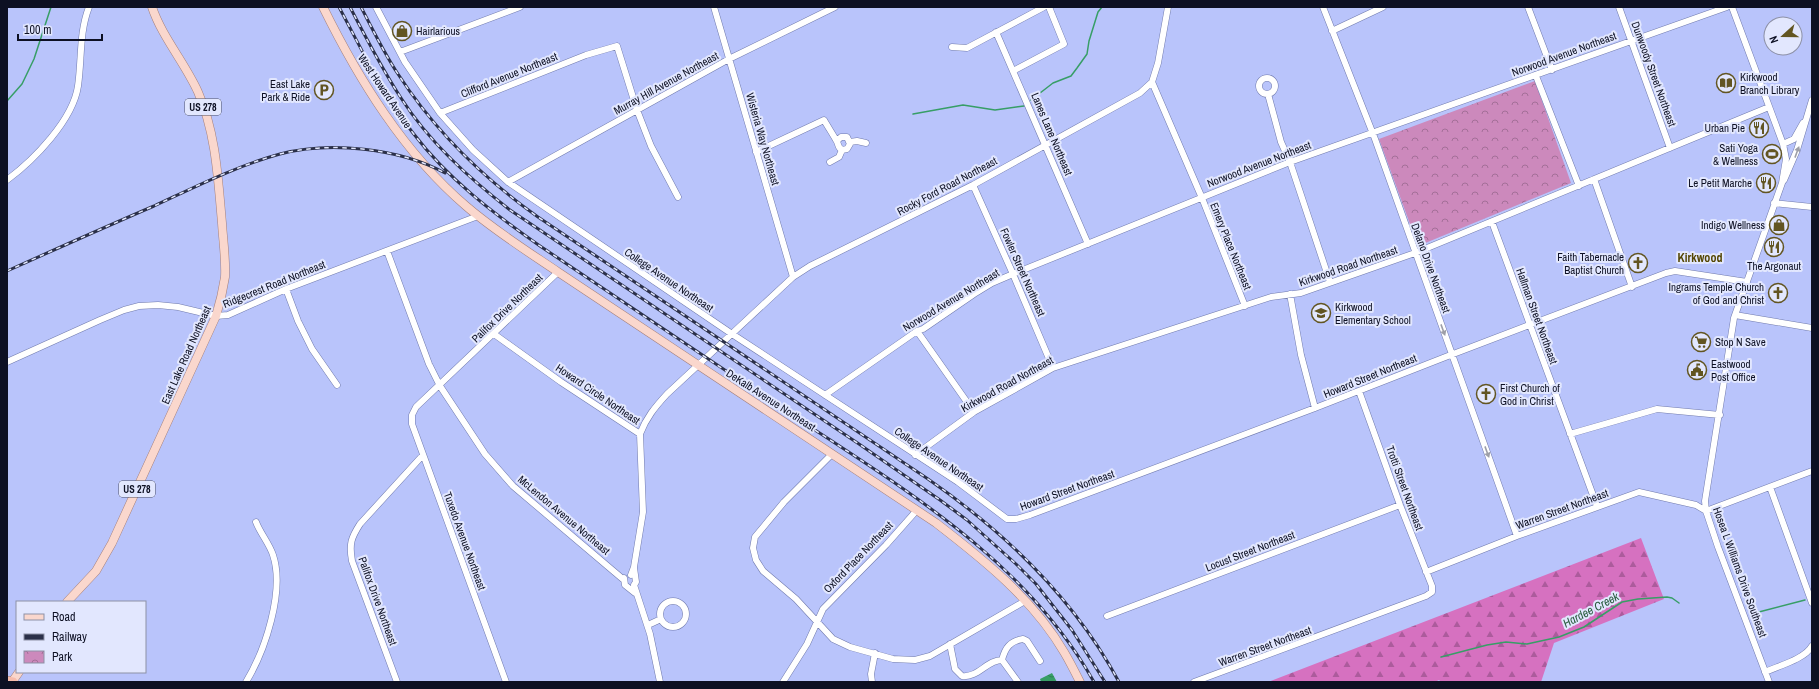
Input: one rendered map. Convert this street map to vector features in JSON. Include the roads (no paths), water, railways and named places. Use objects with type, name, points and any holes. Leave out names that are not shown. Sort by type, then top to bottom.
[{"type":"highway","points":[[7,681],[13,682]]},
{"type":"main road","name":"East Lake Road Northeast","points":[[68,601],[96,571],[112,543],[216,316],[221,299],[225,269],[218,177],[211,134],[198,93],[152,7]]},
{"type":"main road","name":"West Howard Avenue","points":[[323,7],[360,77],[389,119],[424,164]]},
{"type":"main road","name":"DeKalb Avenue Northeast","points":[[424,164],[455,196],[478,216],[558,272],[917,510],[972,550],[1025,601],[1058,643],[1080,682]]},
{"type":"main road","points":[[13,682],[18,673]]},
{"type":"street","points":[[7,180],[23,167],[47,142],[67,114],[73,102],[78,88],[83,22],[89,7]]},
{"type":"street","name":"College Avenue Northeast","points":[[376,7],[400,52],[422,88],[440,113],[473,150],[508,182],[732,334],[958,482],[1003,517]]},
{"type":"street","points":[[400,52],[520,7]]},
{"type":"street","name":"Wisteria Way Northeast","points":[[714,7],[793,277]]},
{"type":"street","name":"Murray Hill Avenue Northeast","points":[[508,182],[729,60],[835,7]]},
{"type":"street","points":[[952,47],[967,48],[1044,7]]},
{"type":"street","points":[[1013,70],[1064,44],[1049,7]]},
{"type":"street","points":[[1152,82],[1158,62],[1168,7]]},
{"type":"street","name":"Delano Drive Northeast","points":[[1324,7],[1373,133],[1517,536]]},
{"type":"street","points":[[1332,30],[1383,7]]},
{"type":"street","points":[[1528,7],[1552,70]]},
{"type":"street","name":"Dunwoody Street Northeast","points":[[1619,7],[1670,148]]},
{"type":"street","name":"Norwood Avenue Northeast","points":[[825,395],[917,331],[923,329],[986,287],[1014,274],[1290,162],[1727,7]]},
{"type":"street","name":"Hosea L Williams Drive Southeast","points":[[1732,7],[1783,144],[1786,159],[1782,183],[1735,315],[1720,415],[1705,500],[1706,511],[1769,682]]},
{"type":"street","name":"Lanes Lane Northeast","points":[[996,32],[1088,244]]},
{"type":"street","name":"Clifford Avenue Northeast","points":[[440,113],[586,55],[617,46],[637,110]]},
{"type":"street","points":[[1536,76],[1579,186]]},
{"type":"street","name":"Rocky Ford Road Northeast","points":[[640,434],[644,423],[652,410],[793,277],[810,266],[973,185],[1140,93],[1152,82]]},
{"type":"street","name":"Emery Place Northeast","points":[[1152,82],[1202,198],[1244,306]]},
{"type":"street","points":[[1268,94],[1281,142],[1290,162],[1330,282]]},
{"type":"street","points":[[1782,183],[1788,174],[1794,159],[1812,100]]},
{"type":"street","name":"Kirkwood Road Northeast","points":[[915,455],[974,412],[1053,368],[1244,306],[1271,298],[1301,293],[1415,254],[1769,107]]},
{"type":"street","points":[[637,110],[651,146],[678,197]]},
{"type":"street","points":[[1783,144],[1794,139],[1806,118]]},
{"type":"street","points":[[756,152],[824,120],[831,134],[837,141],[837,145],[842,150]]},
{"type":"street","points":[[837,141],[841,137],[847,137],[850,142]]},
{"type":"street","points":[[850,142],[857,141],[866,143]]},
{"type":"street","points":[[830,162],[839,157],[842,150],[847,149],[850,142]]},
{"type":"street","points":[[1594,179],[1632,287]]},
{"type":"street","name":"Fowler Street Northeast","points":[[973,185],[1014,274],[1053,368]]},
{"type":"street","points":[[1774,203],[1812,207]]},
{"type":"street","name":"Ridgecrest Road Northeast","points":[[7,362],[100,320],[124,310],[139,306],[158,305],[178,307],[216,316],[228,315],[286,289],[478,216]]},
{"type":"street","name":"Hallman Street Northeast","points":[[1492,222],[1597,506]]},
{"type":"street","name":"McLendon Avenue Northeast","points":[[387,251],[429,364],[440,386],[485,454],[513,486],[624,580],[625,585],[632,586],[648,624],[660,682]]},
{"type":"street","name":"Palifox Drive Northeast","points":[[416,407],[440,386],[558,272]]},
{"type":"street","name":"Howard Street Northeast","points":[[1003,517],[1011,520],[1030,515],[1315,408],[1451,354],[1666,273],[1675,272],[1747,282]]},
{"type":"street","points":[[286,289],[298,321],[312,349],[337,385]]},
{"type":"street","points":[[1290,294],[1301,355],[1315,408]]},
{"type":"street","points":[[1735,315],[1812,328]]},
{"type":"street","points":[[917,331],[974,412]]},
{"type":"street","name":"Howard Circle Northeast","points":[[494,334],[561,382],[640,434],[642,512],[633,576]]},
{"type":"street","name":"Trotti Street Northeast","points":[[1359,391],[1400,505],[1432,586],[1432,592]]},
{"type":"street","name":"Tuxedo Avenue Northeast","points":[[416,407],[412,415],[412,424],[506,682]]},
{"type":"street","points":[[1570,434],[1657,409],[1720,415]]},
{"type":"street","points":[[832,454],[784,502],[755,537],[753,548],[756,560],[764,571],[796,598],[833,639],[850,647],[894,659],[915,660],[930,656],[1025,601]]},
{"type":"street","name":"Palifox Drive Northeast","points":[[397,682],[352,561],[350,547],[352,536],[360,524],[423,455]]},
{"type":"street","points":[[1706,511],[1812,471]]},
{"type":"street","points":[[1770,487],[1812,603]]},
{"type":"street","name":"Warren Street Northeast","points":[[1426,572],[1517,536],[1639,492],[1697,505],[1706,511]]},
{"type":"street","name":"Locust Street Northeast","points":[[1107,616],[1400,505]]},
{"type":"street","name":"Oxford Place Northeast","points":[[783,682],[807,644],[817,620],[830,600],[886,545],[917,510]]},
{"type":"street","points":[[246,682],[253,671],[271,624],[277,576],[273,554],[256,522]]},
{"type":"street","points":[[624,580],[626,576],[633,576],[636,582],[632,586]]},
{"type":"street","name":"Warren Street Northeast","points":[[1194,682],[1258,660],[1432,592]]},
{"type":"street","points":[[674,601],[678,602],[684,610],[685,620],[682,625],[667,625],[661,619],[661,608],[664,604],[674,601]]},
{"type":"street","points":[[648,624],[661,619]]},
{"type":"street","points":[[1002,660],[1004,652],[1009,644],[1023,639],[1027,641],[1040,661]]},
{"type":"street","points":[[950,644],[955,669],[962,676],[972,675],[997,661],[1002,660]]},
{"type":"street","points":[[1765,672],[1802,656],[1809,652],[1812,646]]},
{"type":"street","points":[[872,682],[871,674],[875,653]]},
{"type":"street","points":[[1002,660],[1018,682]]},
{"type":"water","points":[[1052,673],[1057,682],[1041,682],[1040,679]]},
{"type":"waterway","points":[[7,101],[22,84],[34,59],[51,7]]},
{"type":"waterway","points":[[1031,100],[1053,83],[1071,76],[1087,54],[1089,41],[1098,12],[1102,7]]},
{"type":"waterway","points":[[913,114],[963,105],[995,110],[1024,106]]},
{"type":"waterway","name":"Hardee Creek","points":[[1441,657],[1487,645],[1506,642],[1527,644],[1559,637],[1584,627],[1622,602],[1638,599],[1667,597],[1672,598],[1679,603]]},
{"type":"waterway","points":[[1755,613],[1805,600]]},
{"type":"railway","points":[[339,7],[373,72],[402,118],[427,150],[456,180],[488,208],[540,246],[868,465],[954,526],[994,560],[1031,597],[1065,637],[1094,682]]},
{"type":"railway","points":[[350,7],[381,65],[412,114],[424,130],[465,172],[510,210],[859,444],[967,520],[1036,584],[1072,630],[1105,682]]},
{"type":"railway","points":[[361,7],[388,58],[412,95],[444,134],[479,170],[538,217],[957,500],[1011,545],[1036,569],[1081,622],[1101,651],[1119,682]]},
{"type":"railway","points":[[7,271],[216,177],[280,154],[320,148],[364,149],[407,158],[427,164],[445,173]]},
{"type":"place","name":"Hairlarious","points":[[402,31]]},
{"type":"place","name":"Kirkwood Branch Library","points":[[1726,83]]},
{"type":"place","name":"East Lake Park & Ride","points":[[324,90]]},
{"type":"place","name":"Urban Pie","points":[[1759,128]]},
{"type":"place","name":"Sati Yoga & Wellness","points":[[1772,154]]},
{"type":"place","name":"Le Petit Marche","points":[[1766,183]]},
{"type":"place","name":"Indigo Wellness","points":[[1779,225]]},
{"type":"place","name":"The Argonaut","points":[[1774,247]]},
{"type":"place","name":"Faith Tabernacle Baptist Church","points":[[1638,263]]},
{"type":"place","name":"Ingrams Temple Church of God and Christ","points":[[1778,293]]},
{"type":"place","name":"Kirkwood Elementary School","points":[[1321,313]]},
{"type":"place","name":"Stop N Save","points":[[1701,342]]},
{"type":"place","name":"Eastwood Post Office","points":[[1697,370]]},
{"type":"place","name":"First Church of God in Christ","points":[[1486,394]]},
{"type":"district","name":"Kirkwood","points":[[1700,258]]}]
